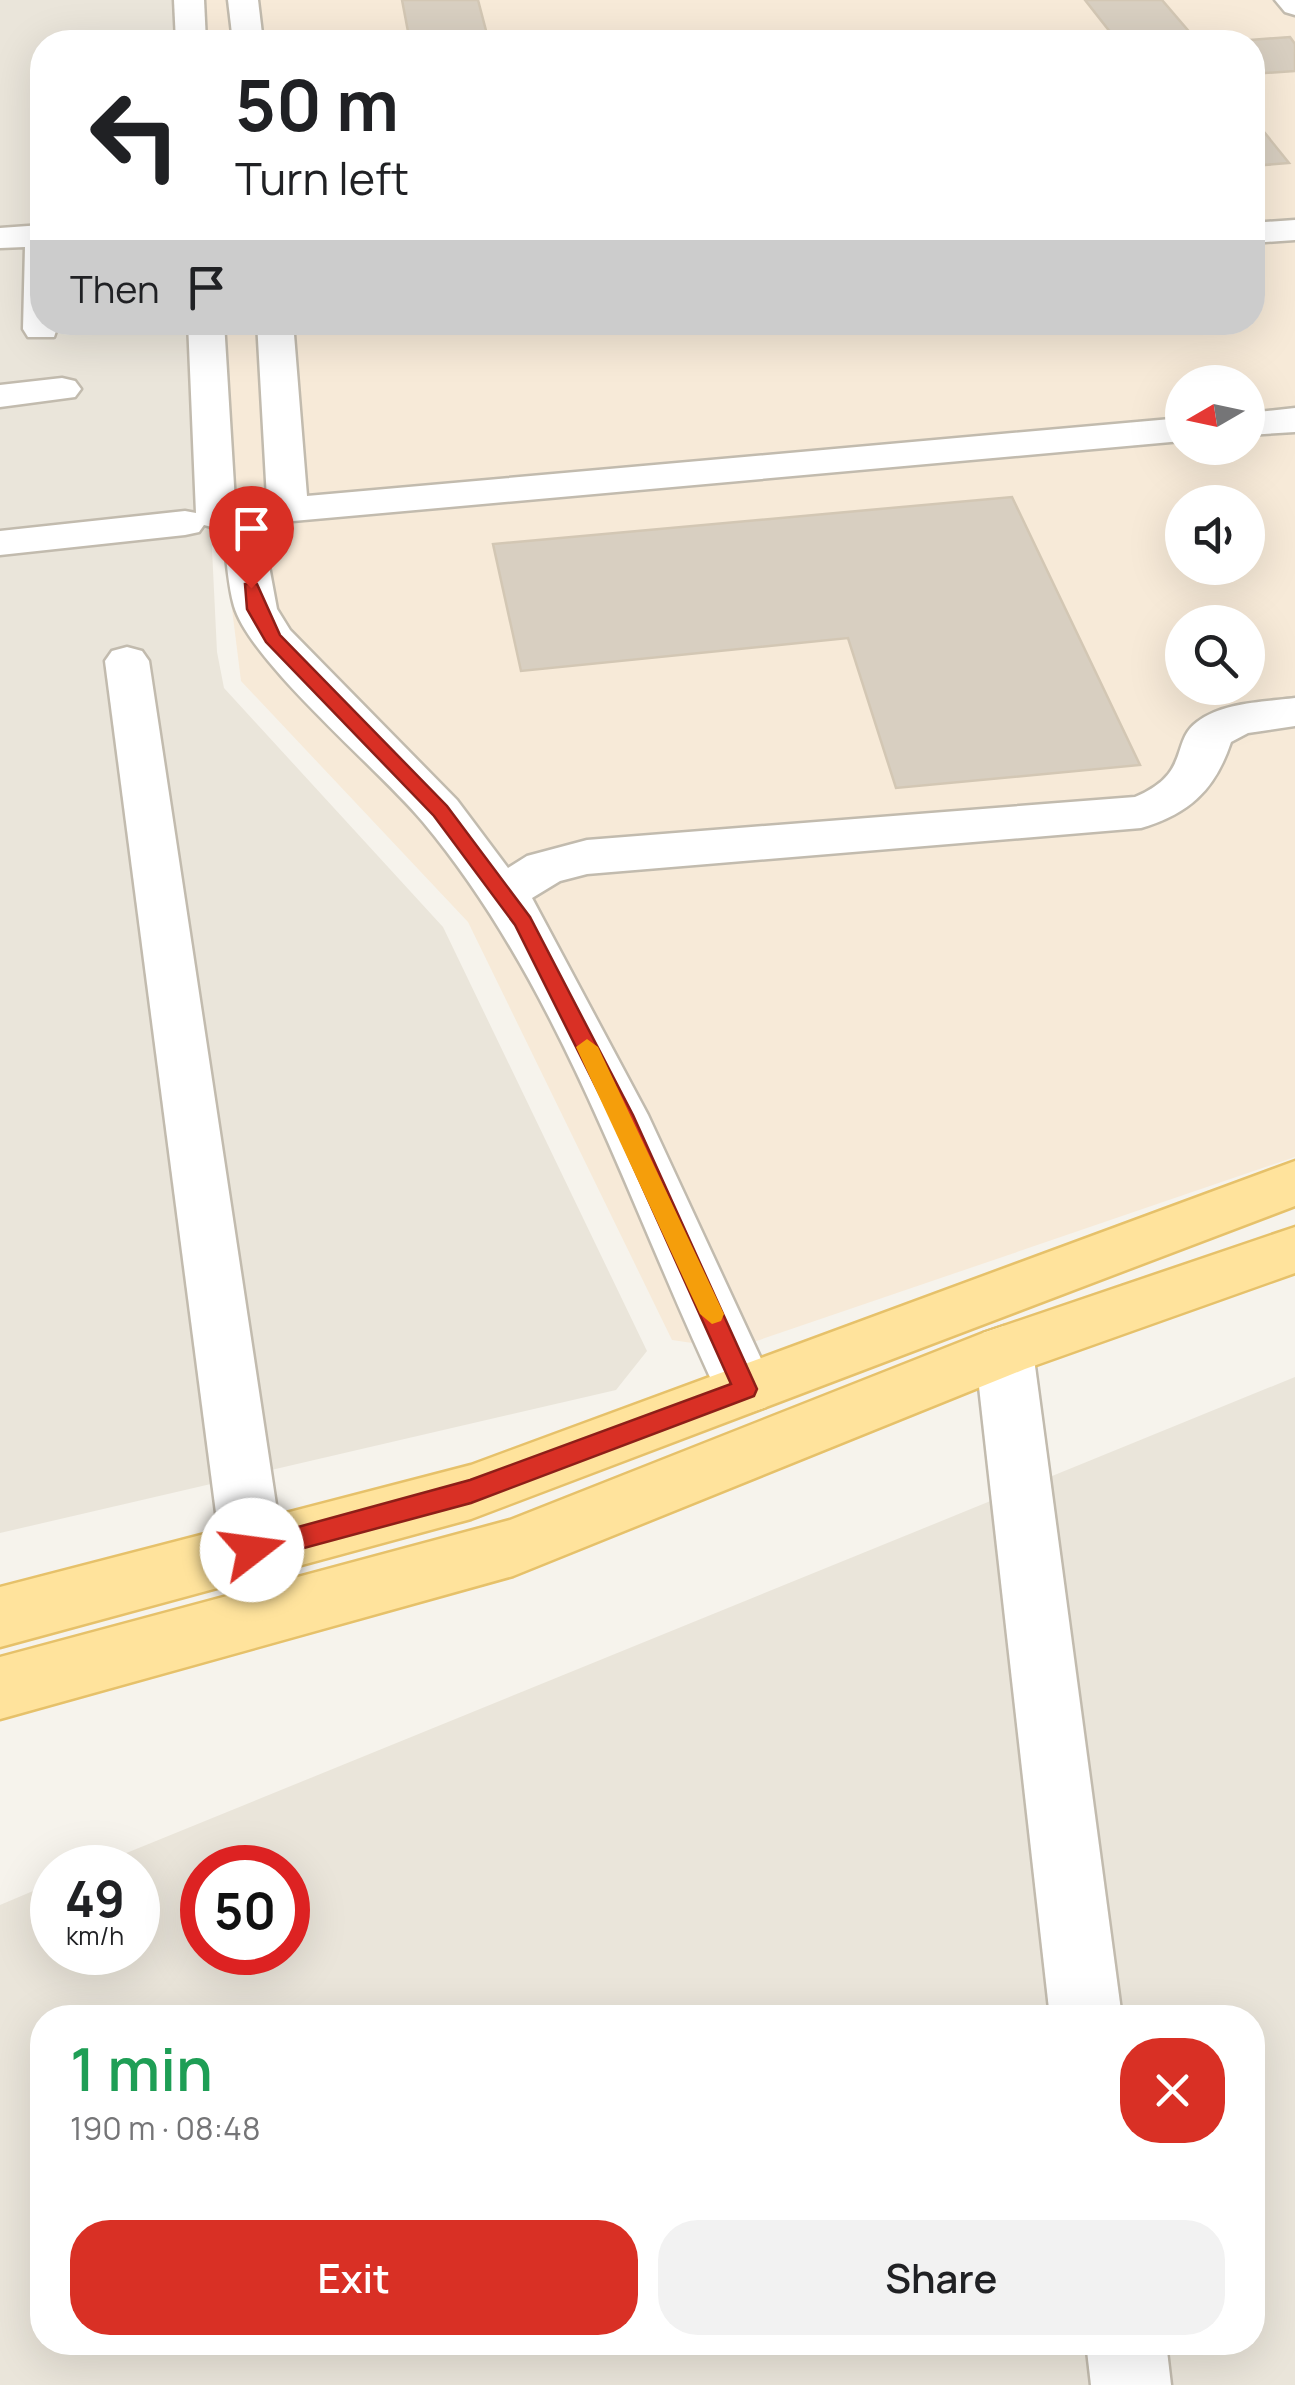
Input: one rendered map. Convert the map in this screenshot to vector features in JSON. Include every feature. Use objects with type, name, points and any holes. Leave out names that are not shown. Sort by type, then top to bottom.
[{"type":"main road","points":[[0,1617],[471,1492],[1295,1183]]},
{"type":"main road","points":[[0,1688],[513,1548],[1004,1351],[1295,1250]]},
{"type":"street","points":[[189,0],[190,30]]},
{"type":"street","points":[[243,0],[247,30]]},
{"type":"street","points":[[1290,0],[1295,6]]},
{"type":"street","points":[[1265,233],[1295,230]]},
{"type":"street","points":[[0,238],[30,235]]},
{"type":"street","points":[[206,335],[215,526],[256,609],[273,638],[440,811],[523,922],[622,1115],[745,1389]]},
{"type":"street","points":[[275,335],[288,508]]},
{"type":"street","points":[[0,396],[62,389]]},
{"type":"street","points":[[1265,423],[1295,420]]},
{"type":"street","points":[[0,543],[215,526],[288,508],[1165,431]]},
{"type":"street","points":[[127,661],[252,1550]]},
{"type":"street","points":[[502,894],[544,868],[587,857],[1140,812],[1172,800],[1197,776],[1211,734],[1238,720],[1295,712]]},
{"type":"street","points":[[1004,1351],[1084,2005]]},
{"type":"street","points":[[1128,2355],[1132,2385]]},
{"type":"shaded area","points":[[0,0],[185,0],[186,30],[30,30],[30,335],[202,335],[217,652],[224,688],[443,927],[647,1351],[616,1390],[0,1533]]},
{"type":"shaded area","points":[[195,0],[1295,0],[1295,1157],[733,1349],[672,1340],[468,922],[241,681],[228,577],[215,335],[1265,335],[1265,30],[197,30]]},
{"type":"shaded area","points":[[1295,1377],[1295,2385],[0,2385],[0,1905],[30,1892],[30,1975],[160,1975],[160,1845],[146,1845]]},
{"type":"building","points":[[402,0],[478,0],[486,30],[408,30]]},
{"type":"building","points":[[1085,0],[1162,0],[1188,30],[1109,30]]},
{"type":"building","points":[[1290,37],[1295,44],[1295,71],[1265,73],[1265,39]]},
{"type":"building","points":[[1265,133],[1289,163],[1265,165]]},
{"type":"building","points":[[1012,497],[1140,765],[896,788],[848,638],[521,671],[493,544]]},
{"type":"slow traffic","points":[[587,1047],[712,1314]]},
{"type":"route","points":[[251,588],[256,609],[273,638],[316,687],[440,811],[523,922],[622,1115],[745,1389],[471,1492],[252,1550]]}]
